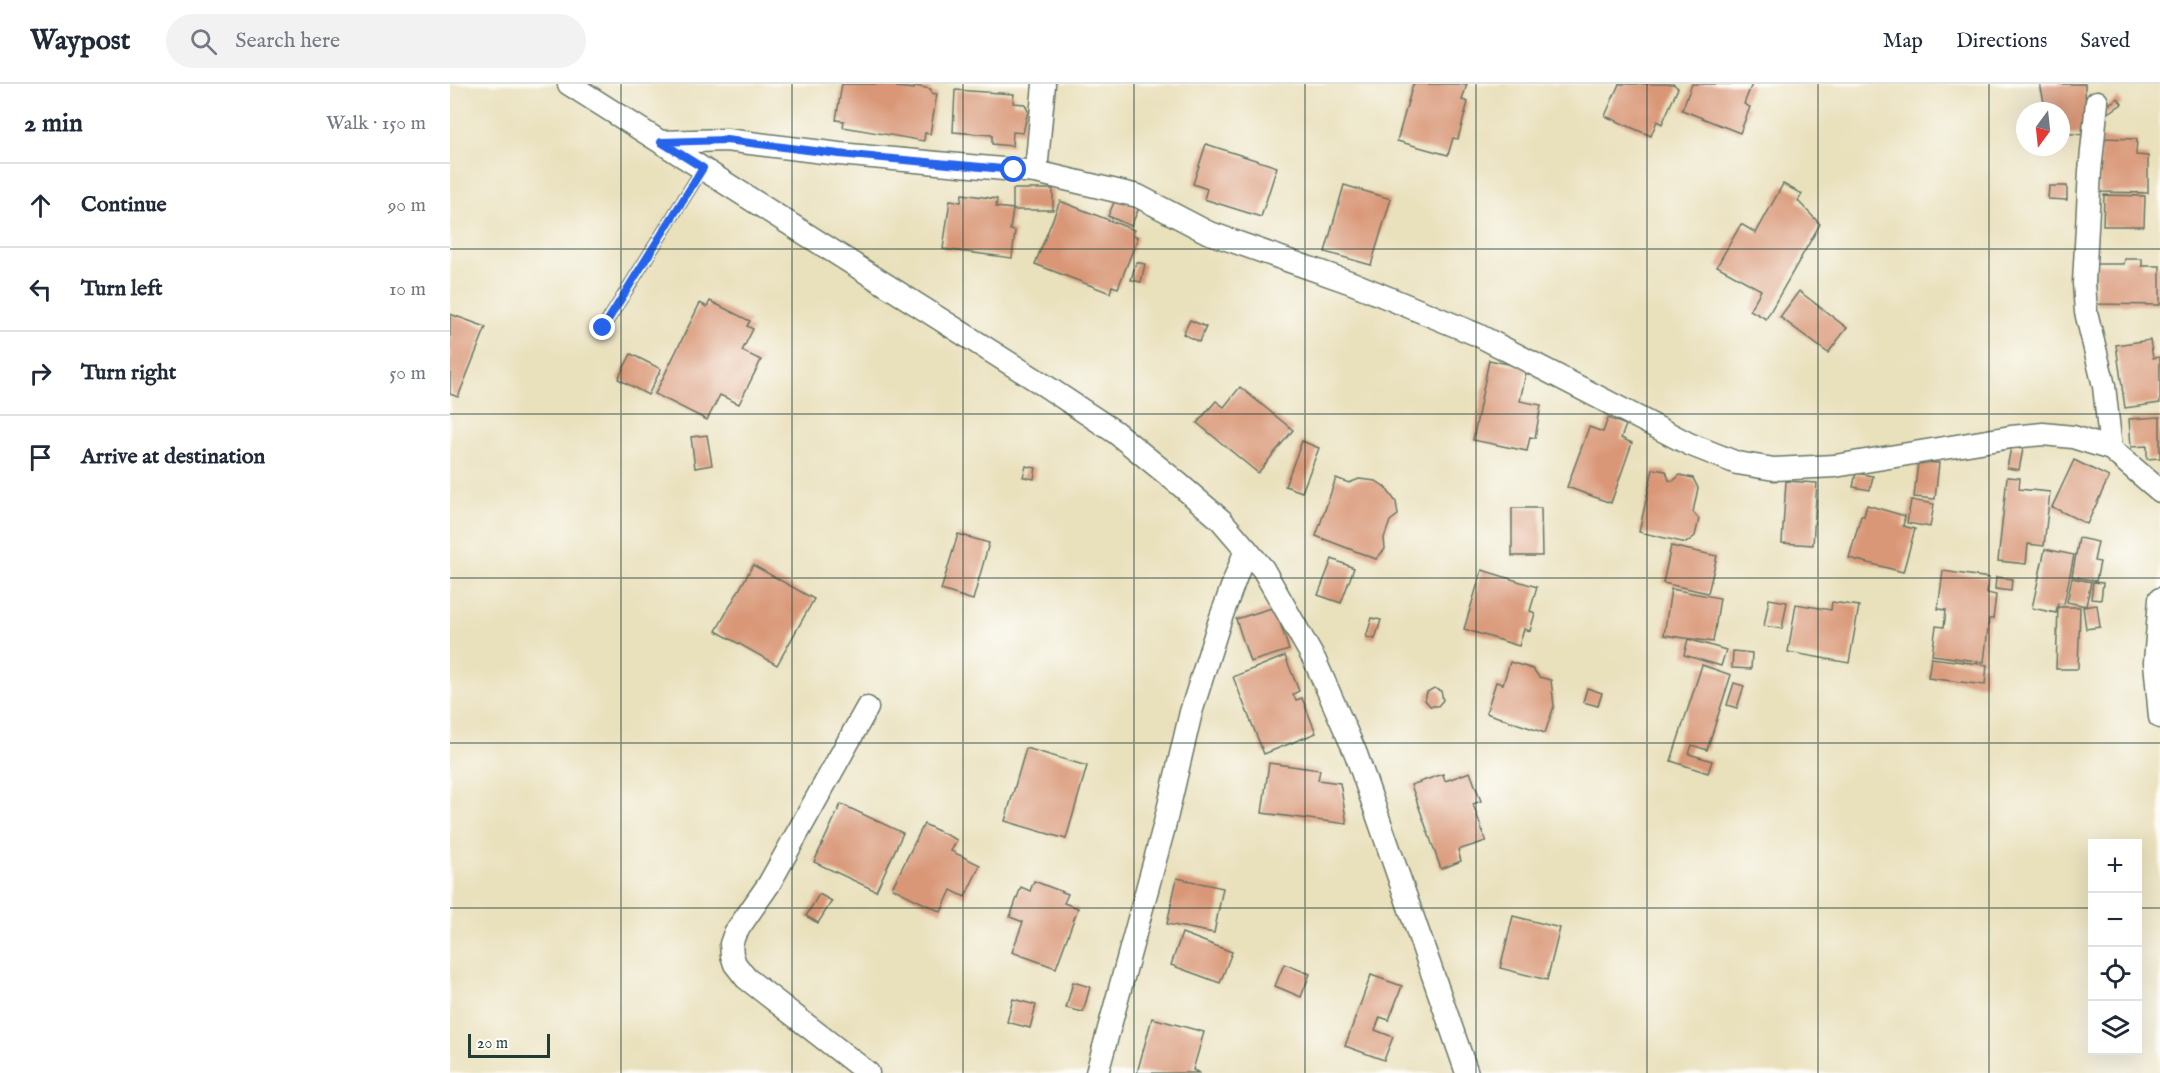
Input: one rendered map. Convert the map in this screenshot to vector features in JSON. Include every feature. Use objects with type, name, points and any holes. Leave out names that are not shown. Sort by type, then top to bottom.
[{"type":"street","points":[[569,84],[1114,432],[1221,520],[1263,569],[1315,661],[1356,754],[1467,1073]]},
{"type":"street","points":[[1036,172],[1044,84]]},
{"type":"street","points":[[2097,102],[2090,171],[2084,283],[2086,312],[2104,386],[2111,449]]},
{"type":"street","points":[[661,142],[726,140],[839,154],[1036,172],[1138,196],[1207,232],[1352,283],[1478,335],[1689,444],[1737,463],[1774,469],[1835,466],[2011,436],[2043,434],[2073,437],[2111,449],[2160,491]]},
{"type":"street","points":[[1097,1073],[1164,827],[1191,712],[1220,620],[1246,549]]},
{"type":"street","points":[[2160,599],[2155,662],[2160,717]]},
{"type":"street","points":[[867,708],[769,884],[735,933],[731,944],[735,964],[746,978],[868,1073]]},
{"type":"lane","points":[[603,328],[703,168]]},
{"type":"building","points":[[842,84],[898,84],[897,87],[914,89],[915,86],[931,89],[931,93],[937,94],[930,134],[925,133],[924,141],[843,127],[844,121],[836,120]]},
{"type":"building","points":[[1413,84],[1467,84],[1462,100],[1468,102],[1458,139],[1453,138],[1448,155],[1397,141]]},
{"type":"building","points":[[1619,84],[1673,84],[1678,88],[1662,124],[1657,121],[1651,136],[1605,116]]},
{"type":"building","points":[[1692,84],[1752,84],[1744,104],[1750,107],[1740,133],[1682,110]]},
{"type":"building","points":[[2040,84],[2085,84],[2086,135],[2070,134],[2070,102],[2044,102]]},
{"type":"building","points":[[955,90],[1014,94],[1013,103],[1025,104],[1028,111],[1023,133],[1013,132],[1012,146],[992,144],[992,135],[953,132]]},
{"type":"building","points":[[2118,98],[2122,104],[2107,114],[2103,108]]},
{"type":"building","points":[[2100,138],[2137,139],[2136,155],[2148,156],[2148,193],[2099,192]]},
{"type":"building","points":[[1206,144],[1277,167],[1261,217],[1204,199],[1207,189],[1193,184]]},
{"type":"building","points":[[1783,184],[1802,194],[1798,201],[1820,224],[1766,319],[1750,310],[1761,290],[1717,266],[1741,224],[1756,233]]},
{"type":"building","points":[[1344,185],[1391,199],[1371,265],[1325,252]]},
{"type":"building","points":[[2049,186],[2067,186],[2067,200],[2048,199]]},
{"type":"building","points":[[1013,189],[1053,189],[1053,210],[1013,210]]},
{"type":"building","points":[[962,194],[997,199],[996,207],[1013,209],[1010,230],[1015,231],[1012,258],[943,249],[950,200],[961,202]]},
{"type":"building","points":[[2104,195],[2145,196],[2144,226],[2103,226]]},
{"type":"building","points":[[1116,198],[1139,208],[1131,226],[1108,216]]},
{"type":"building","points":[[1060,201],[1134,230],[1133,235],[1138,237],[1118,288],[1112,286],[1110,293],[1035,264]]},
{"type":"building","points":[[2125,259],[2142,259],[2142,266],[2160,266],[2160,305],[2095,304],[2096,264],[2124,264]]},
{"type":"building","points":[[1136,262],[1145,264],[1141,282],[1131,280]]},
{"type":"building","points":[[1799,291],[1847,328],[1828,353],[1780,317]]},
{"type":"building","points":[[710,301],[750,321],[747,326],[753,329],[742,351],[761,360],[739,404],[720,395],[707,420],[655,394],[700,303],[707,307]]},
{"type":"building","points":[[450,314],[486,327],[458,397],[450,394]]},
{"type":"building","points":[[1190,320],[1206,327],[1199,342],[1183,334]]},
{"type":"building","points":[[2150,340],[2153,358],[2160,357],[2160,403],[2125,408],[2116,345]]},
{"type":"building","points":[[631,354],[661,369],[648,395],[618,379]]},
{"type":"building","points":[[1489,360],[1527,368],[1520,401],[1541,405],[1535,438],[1530,437],[1527,451],[1473,440]]},
{"type":"building","points":[[1240,387],[1293,430],[1258,473],[1197,423],[1216,401],[1224,407]]},
{"type":"building","points":[[2160,417],[2160,458],[2147,459],[2147,446],[2131,447],[2129,419]]},
{"type":"building","points":[[1608,418],[1626,425],[1621,438],[1632,443],[1611,503],[1567,487],[1589,427],[1603,432]]},
{"type":"building","points":[[707,435],[712,465],[695,468],[691,437]]},
{"type":"building","points":[[1302,441],[1319,448],[1302,492],[1285,486]]},
{"type":"building","points":[[2011,447],[2023,449],[2019,470],[2007,468]]},
{"type":"building","points":[[2074,460],[2109,477],[2087,524],[2052,507]]},
{"type":"building","points":[[1918,462],[1939,463],[1935,499],[1914,497]]},
{"type":"building","points":[[1026,466],[1036,468],[1034,479],[1023,477]]},
{"type":"building","points":[[1653,469],[1666,471],[1669,480],[1673,481],[1680,475],[1693,478],[1698,488],[1693,512],[1699,519],[1695,536],[1686,543],[1639,532]]},
{"type":"building","points":[[1856,473],[1873,476],[1870,490],[1853,487]]},
{"type":"building","points":[[2007,477],[2020,478],[2019,489],[2050,492],[2044,546],[2028,544],[2026,564],[1998,561]]},
{"type":"building","points":[[1336,478],[1349,483],[1359,479],[1376,481],[1385,487],[1396,502],[1398,515],[1390,521],[1384,538],[1385,549],[1376,559],[1316,536]]},
{"type":"building","points":[[1786,481],[1817,483],[1813,545],[1782,543]]},
{"type":"building","points":[[1911,500],[1934,504],[1930,527],[1907,523]]},
{"type":"building","points":[[1867,505],[1905,516],[1903,526],[1915,529],[1903,572],[1849,558],[1861,516],[1864,516]]},
{"type":"building","points":[[1512,508],[1541,508],[1542,556],[1512,556]]},
{"type":"building","points":[[958,534],[989,543],[973,600],[941,590]]},
{"type":"building","points":[[2079,538],[2098,542],[2094,561],[2100,562],[2096,581],[2072,576]]},
{"type":"building","points":[[1671,546],[1717,556],[1708,593],[1663,583]]},
{"type":"building","points":[[2045,549],[2074,555],[2064,604],[2058,603],[2056,613],[2032,608]]},
{"type":"building","points":[[1332,559],[1354,568],[1341,603],[1318,595]]},
{"type":"building","points":[[753,565],[814,599],[777,665],[716,631]]},
{"type":"building","points":[[1482,570],[1537,587],[1530,611],[1535,613],[1530,631],[1524,629],[1519,646],[1464,629]]},
{"type":"building","points":[[1943,571],[1989,578],[1987,593],[1996,595],[1993,619],[1989,619],[1984,662],[1932,655],[1936,626],[1944,627],[1946,610],[1938,609]]},
{"type":"building","points":[[1996,577],[2012,579],[2011,591],[1995,589]]},
{"type":"building","points":[[2072,578],[2091,582],[2086,606],[2067,602]]},
{"type":"building","points":[[2093,582],[2103,583],[2101,600],[2091,599]]},
{"type":"building","points":[[1671,589],[1720,598],[1713,642],[1664,635]]},
{"type":"building","points":[[1769,599],[1787,602],[1782,629],[1764,626]]},
{"type":"building","points":[[1832,602],[1859,606],[1849,663],[1788,652],[1796,604],[1831,610]]},
{"type":"building","points":[[2097,605],[2100,627],[2086,629],[2083,607]]},
{"type":"building","points":[[1275,607],[1289,650],[1250,662],[1236,619]]},
{"type":"building","points":[[2058,607],[2080,607],[2078,669],[2056,669]]},
{"type":"building","points":[[1372,618],[1381,620],[1375,639],[1366,637]]},
{"type":"building","points":[[1688,639],[1726,650],[1721,666],[1684,655]]},
{"type":"building","points":[[1733,651],[1752,653],[1751,669],[1732,668]]},
{"type":"building","points":[[1285,656],[1299,691],[1293,694],[1296,700],[1302,698],[1316,733],[1264,754],[1233,677]]},
{"type":"building","points":[[1931,658],[1987,665],[1985,685],[1928,678]]},
{"type":"building","points":[[1510,662],[1533,669],[1539,677],[1551,680],[1554,706],[1545,733],[1486,713],[1496,682],[1503,684]]},
{"type":"building","points":[[1702,665],[1731,675],[1707,750],[1692,745],[1689,754],[1712,761],[1708,773],[1671,761]]},
{"type":"building","points":[[1734,683],[1744,686],[1737,708],[1727,705]]},
{"type":"building","points":[[1434,688],[1441,691],[1443,700],[1438,706],[1430,706],[1425,700],[1427,692]]},
{"type":"building","points":[[1587,688],[1602,693],[1598,706],[1583,702]]},
{"type":"building","points":[[1026,748],[1087,766],[1066,839],[1005,821]]},
{"type":"building","points":[[1269,763],[1320,770],[1318,780],[1340,783],[1347,824],[1262,813]]},
{"type":"building","points":[[1470,772],[1481,801],[1473,804],[1486,841],[1458,850],[1461,861],[1441,869],[1411,785],[1443,774],[1445,781]]},
{"type":"building","points":[[841,804],[903,833],[876,891],[814,862]]},
{"type":"building","points":[[924,824],[957,840],[951,851],[980,865],[965,897],[951,890],[941,912],[892,888]]},
{"type":"building","points":[[1177,878],[1223,888],[1214,933],[1167,924]]},
{"type":"building","points":[[1034,881],[1068,894],[1064,903],[1078,908],[1056,968],[1012,952],[1023,922],[1010,917],[1021,887],[1030,891]]},
{"type":"building","points":[[819,894],[832,901],[818,923],[806,916]]},
{"type":"building","points":[[1513,916],[1560,928],[1547,980],[1500,968]]},
{"type":"building","points":[[1182,933],[1232,952],[1220,983],[1171,965]]},
{"type":"building","points":[[1284,964],[1310,974],[1301,997],[1275,986]]},
{"type":"building","points":[[1371,975],[1402,986],[1389,1020],[1380,1017],[1375,1030],[1393,1037],[1384,1060],[1345,1046]]},
{"type":"building","points":[[1073,982],[1090,987],[1083,1012],[1066,1008]]},
{"type":"building","points":[[1013,999],[1036,1005],[1030,1028],[1007,1022]]},
{"type":"building","points":[[1152,1018],[1204,1032],[1193,1070],[1200,1073],[1137,1073]]},
{"type":"route","points":[[603,328],[703,168],[661,142],[726,140],[839,154],[1014,170]]}]
